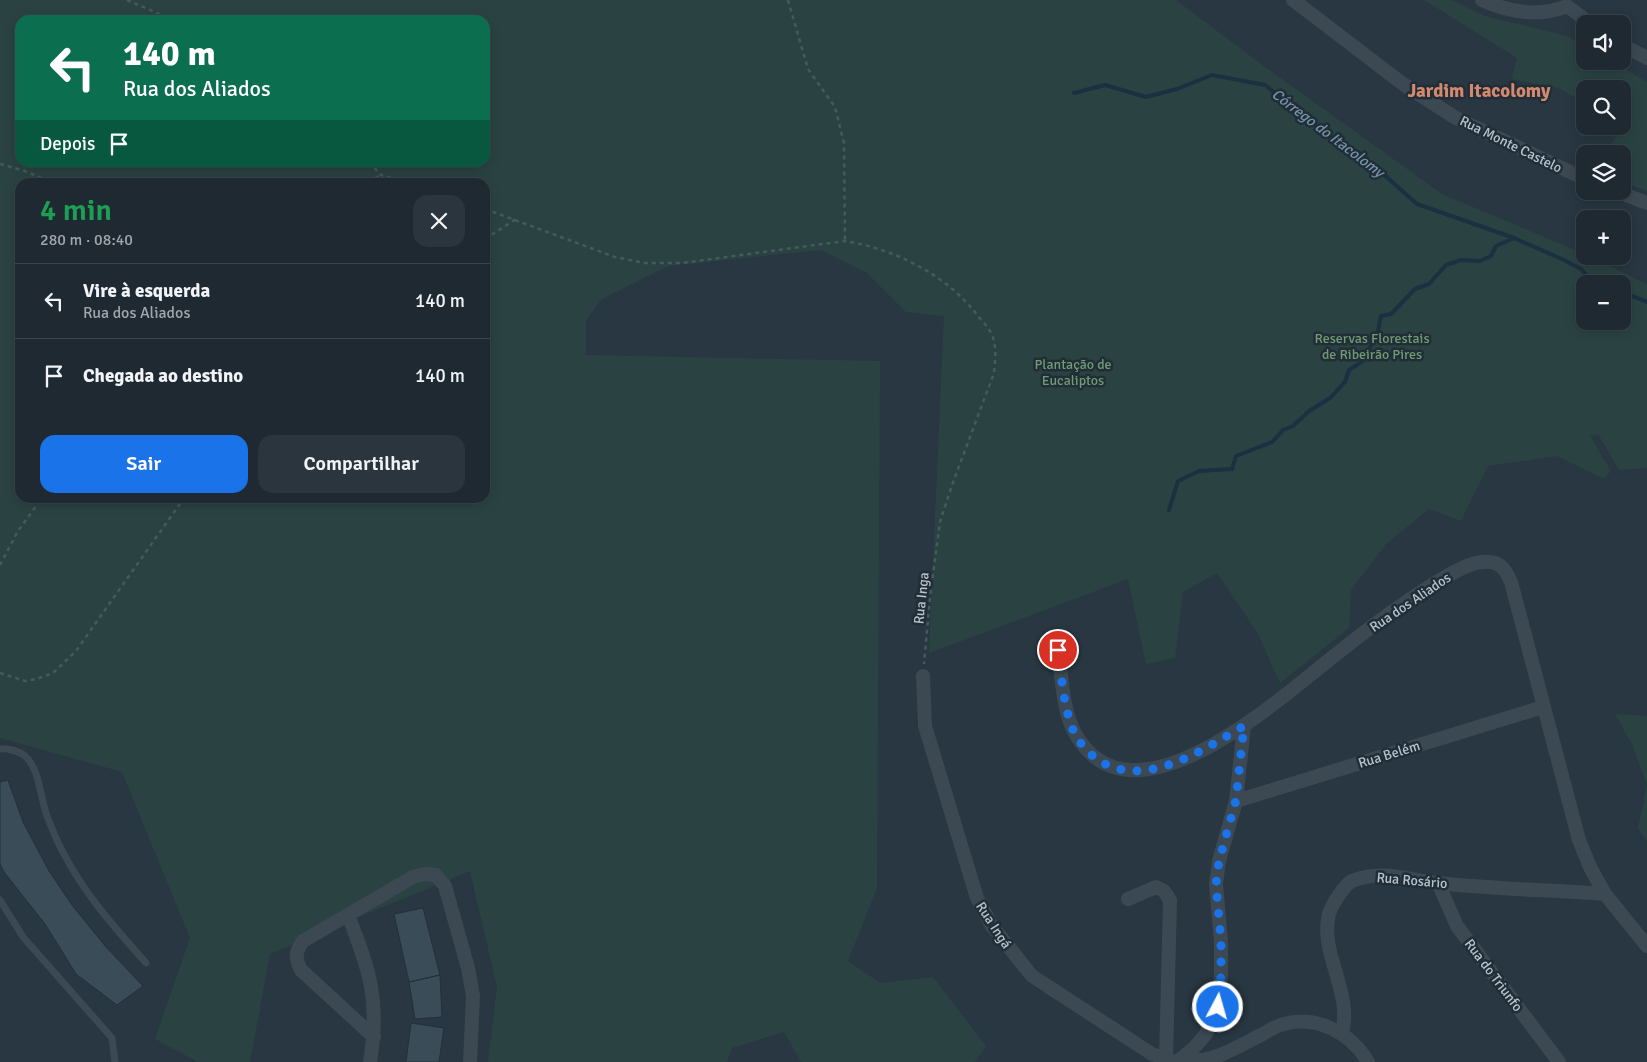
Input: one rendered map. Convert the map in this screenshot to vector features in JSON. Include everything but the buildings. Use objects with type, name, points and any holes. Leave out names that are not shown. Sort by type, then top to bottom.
[{"type":"street","name":"Rua Monte Castelo","points":[[1293,0],[1403,84],[1456,118],[1576,175]]},
{"type":"street","points":[[1482,0],[1524,13],[1553,12],[1562,3],[1579,15]]},
{"type":"street","points":[[1631,50],[1647,58]]},
{"type":"street","points":[[1631,197],[1647,203]]},
{"type":"street","name":"Rua dos Aliados","points":[[1058,650],[1066,708],[1075,733],[1087,751],[1104,764],[1127,771],[1157,768],[1195,754],[1244,726],[1340,651],[1420,593],[1460,569],[1479,563],[1494,562],[1504,568],[1511,582],[1579,840],[1590,867],[1605,894],[1647,946]]},
{"type":"street","name":"Rua Ingá","points":[[923,676],[925,726],[977,898],[992,926],[1032,976],[1152,1054],[1173,1062]]},
{"type":"street","name":"Rua Belém","points":[[1236,800],[1543,707]]},
{"type":"street","points":[[1173,1062],[1194,1048],[1206,1034],[1218,1007],[1221,975],[1221,941],[1216,884],[1219,861],[1236,800],[1244,726]]},
{"type":"street","points":[[374,1037],[301,970],[296,960],[297,950],[303,941],[413,877],[425,874],[436,875],[445,886],[468,968],[473,996],[470,1062]]},
{"type":"street","name":"Rua Rosário","points":[[1342,1033],[1345,1021],[1344,1002],[1327,931],[1329,913],[1337,898],[1350,881],[1375,875],[1438,883],[1605,894]]},
{"type":"street","name":"Rua do Triunfo","points":[[1438,883],[1457,926],[1560,1062]]},
{"type":"street","points":[[1128,899],[1156,888],[1164,891],[1170,900],[1173,1062]]},
{"type":"street","points":[[348,915],[364,954],[375,1006],[374,1037],[370,1062]]},
{"type":"street","points":[[1185,1062],[1212,1059],[1284,1024],[1306,1022],[1329,1027],[1342,1033],[1368,1062]]},
{"type":"lane","points":[[0,749],[25,756],[33,768],[47,815],[64,854],[83,886],[108,921],[146,963]]},
{"type":"lane","points":[[0,900],[23,936],[112,1038],[115,1062]]},
{"type":"path","points":[[127,0],[162,15]]},
{"type":"path","points":[[788,0],[808,69],[835,107],[844,143],[845,241]]},
{"type":"path","points":[[0,164],[42,178]]},
{"type":"path","points":[[374,167],[381,175],[391,178]]},
{"type":"path","points":[[375,178],[381,175]]},
{"type":"path","name":"Rua Inga","points":[[490,211],[615,257],[645,263],[682,263],[845,241],[868,245],[901,257],[942,280],[973,310],[992,334],[996,354],[994,373],[940,522],[930,597],[923,676]]},
{"type":"path","points":[[490,236],[516,219]]},
{"type":"path","points":[[0,565],[18,531],[38,503]]},
{"type":"path","points":[[0,673],[25,681],[53,673],[76,651],[180,503]]},
{"type":"green space","points":[[0,0],[1176,0],[1265,67],[1442,194],[1576,250],[1576,265],[1608,265],[1628,275],[1576,275],[1576,330],[1631,330],[1631,276],[1647,284],[1647,468],[1619,470],[1598,434],[1590,436],[1611,471],[1604,479],[1557,456],[1488,466],[1461,521],[1429,509],[1387,543],[1351,590],[1349,628],[1280,683],[1257,632],[1217,573],[1183,592],[1175,658],[1146,664],[1128,579],[929,653],[944,316],[906,312],[867,273],[821,250],[668,266],[600,300],[586,321],[586,355],[880,361],[877,888],[848,961],[880,983],[933,977],[986,1046],[975,1062],[801,1062],[784,1032],[732,1048],[727,1062],[488,1062],[497,987],[470,871],[270,954],[250,1062],[198,1062],[155,1039],[190,938],[122,772],[0,738]]},
{"type":"green space","points":[[1424,0],[1451,0],[1485,16],[1567,36],[1576,42],[1576,70],[1626,70],[1647,82],[1647,191],[1631,185],[1631,145],[1611,145],[1617,135],[1631,135],[1631,80],[1576,80],[1576,98],[1559,88],[1512,79],[1517,58]]},
{"type":"green space","points":[[1615,714],[1647,716],[1647,785],[1632,744]]},
{"type":"green space","points":[[1647,785],[1647,842],[1638,828]]},
{"type":"waterway","name":"Córrego do Itacolomy","points":[[1074,93],[1105,85],[1146,97],[1177,89],[1212,75],[1265,85],[1330,137],[1373,165],[1417,204],[1514,238]]},
{"type":"waterway","name":"Córrego do Itacolomy","points":[[1169,510],[1178,481],[1199,471],[1232,469],[1236,456],[1272,442],[1283,430],[1293,426],[1309,411],[1330,398],[1345,382],[1349,370],[1363,361],[1378,331],[1381,316],[1391,314],[1415,289],[1429,284],[1446,265],[1461,260],[1480,261],[1491,256],[1496,246],[1514,238],[1564,260],[1581,269],[1587,275]]},
{"type":"waterway","name":"Córrego do Itacolomy","points":[[1631,296],[1647,302]]},
{"type":"district","name":"Jardim Itacolomy","points":[[1479,90]]},
{"type":"route","points":[[1058,650],[1066,708],[1075,733],[1087,751],[1104,764],[1127,771],[1157,768],[1195,754],[1244,726],[1236,800],[1219,861],[1216,884],[1221,941],[1221,975],[1218,1007]]},
{"type":"park label","name":"Reservas Florestais de Ribeirão Pires","points":[[1372,346]]},
{"type":"park label","name":"Plantação de Eucaliptos","points":[[1073,372]]}]
